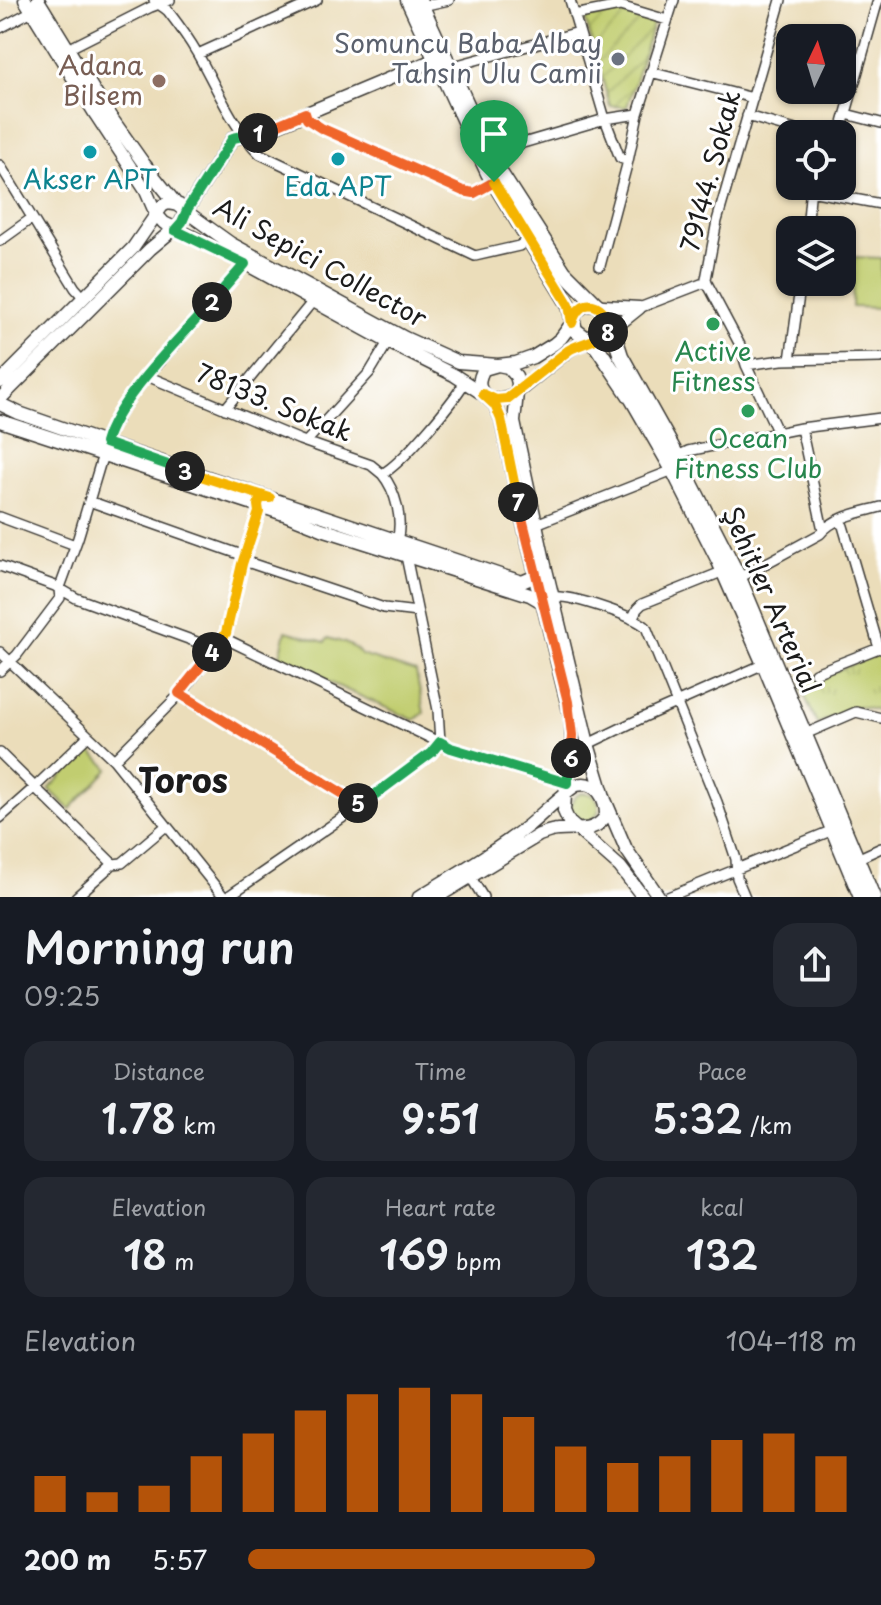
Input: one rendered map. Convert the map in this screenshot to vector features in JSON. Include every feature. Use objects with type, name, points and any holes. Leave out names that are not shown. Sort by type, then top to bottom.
[{"type":"main road","points":[[417,2],[436,59],[473,143],[569,305],[572,323],[578,334],[589,341]]},
{"type":"main road","points":[[417,2],[501,176],[570,279],[608,316],[611,329]]},
{"type":"main road","name":"Ali Sepici Collector","points":[[32,4],[68,49],[144,164],[184,207],[230,243],[417,344],[458,362],[516,363],[540,353],[561,338],[572,323]]},
{"type":"main road","name":"Ali Sepici Collector","points":[[32,4],[96,115],[164,223],[465,382],[495,405],[501,419],[536,576],[548,600],[605,800],[626,849],[659,897]]},
{"type":"main road","points":[[436,59],[257,134],[233,138],[184,207],[182,222],[175,230],[150,249],[0,402],[105,449],[258,505],[272,502],[322,529],[548,600]]},
{"type":"main road","points":[[0,382],[133,248],[165,204],[184,207]]},
{"type":"main road","points":[[572,323],[577,311],[586,305],[639,308]]},
{"type":"main road","points":[[515,394],[518,383],[508,367],[489,367],[482,373],[479,385],[483,394],[502,400],[515,394],[569,350],[604,336],[639,308]]},
{"type":"main road","name":"Şehitler Arterial","points":[[611,329],[724,571],[861,897]]},
{"type":"main road","name":"Şehitler Arterial","points":[[589,341],[615,372],[675,463],[739,578],[873,897]]},
{"type":"main road","name":"Ali Sepici Collector","points":[[515,394],[514,422],[571,719],[572,749],[566,789]]},
{"type":"main road","points":[[0,421],[105,449],[522,582],[536,576]]},
{"type":"main road","points":[[419,897],[527,826],[566,789],[585,784],[594,787],[605,800],[606,815],[596,827],[555,830],[539,835],[437,897]]},
{"type":"main road","points":[[566,789],[564,811],[569,822],[610,856],[643,897]]},
{"type":"street","points":[[68,49],[155,2],[170,0]]},
{"type":"street","points":[[198,54],[317,0]]},
{"type":"street","points":[[417,2],[449,0]]},
{"type":"street","points":[[570,0],[605,119],[620,158],[628,161]]},
{"type":"street","points":[[600,266],[638,114],[674,0]]},
{"type":"street","name":"79144. Sokak","points":[[639,308],[707,283],[717,221],[781,0]]},
{"type":"street","points":[[844,120],[878,0]]},
{"type":"street","points":[[155,2],[166,8],[198,54],[244,136],[260,154],[475,256],[519,246],[529,239]]},
{"type":"street","points":[[0,28],[32,4]]},
{"type":"street","points":[[574,15],[620,6],[667,20]]},
{"type":"street","points":[[450,67],[579,32]]},
{"type":"street","points":[[650,72],[753,98]]},
{"type":"street","points":[[305,113],[307,119],[321,128],[463,191],[474,193],[494,182]]},
{"type":"street","points":[[489,153],[605,119],[638,114]]},
{"type":"street","points":[[846,114],[881,123]]},
{"type":"street","points":[[747,116],[776,124]]},
{"type":"street","points":[[0,165],[84,298]]},
{"type":"street","points":[[856,198],[881,204]]},
{"type":"street","points":[[0,241],[32,218]]},
{"type":"street","points":[[0,671],[60,598],[59,590],[107,435],[132,393],[245,264]]},
{"type":"street","points":[[707,283],[740,345],[746,365],[778,433]]},
{"type":"street","points":[[790,360],[800,296]]},
{"type":"street","points":[[225,409],[313,301]]},
{"type":"street","points":[[306,442],[370,372],[388,342]]},
{"type":"street","points":[[746,365],[790,360],[881,358]]},
{"type":"street","name":"78133. Sokak","points":[[147,376],[306,442],[371,465],[382,474]]},
{"type":"street","points":[[397,541],[400,529],[393,490],[382,474],[409,450],[465,382]]},
{"type":"street","points":[[536,524],[675,463],[688,451],[801,428],[881,418]]},
{"type":"street","points":[[801,428],[823,530]]},
{"type":"street","points":[[89,501],[239,554],[247,562],[384,608],[417,612]]},
{"type":"street","points":[[114,760],[179,693],[226,633],[259,512],[258,505]]},
{"type":"street","points":[[739,578],[820,534],[838,520],[881,507]]},
{"type":"street","points":[[0,517],[75,545]]},
{"type":"street","points":[[815,673],[880,649],[843,526],[838,520]]},
{"type":"street","points":[[0,652],[114,760],[225,897],[361,805],[431,753],[440,742],[438,710],[406,556]]},
{"type":"street","points":[[0,566],[55,586],[76,598],[205,645],[230,641],[451,748],[566,789]]},
{"type":"street","points":[[632,619],[642,604],[724,571]]},
{"type":"street","points":[[548,600],[568,597],[632,619],[646,627],[717,802],[745,897]]},
{"type":"street","points":[[588,744],[764,664]]},
{"type":"street","points":[[179,693],[361,805]]},
{"type":"street","points":[[805,734],[856,712],[881,718]]},
{"type":"street","points":[[0,818],[88,736]]},
{"type":"street","points":[[0,753],[113,864]]},
{"type":"street","points":[[76,897],[113,864],[122,863],[166,826]]},
{"type":"street","points":[[668,897],[833,830]]},
{"type":"street","points":[[857,859],[881,848]]},
{"type":"street","points":[[470,876],[483,897]]},
{"type":"green space","points":[[620,13],[654,21],[627,107],[610,106],[585,18]]},
{"type":"green space","points":[[856,257],[881,258],[881,308],[852,307],[852,296],[856,296]]},
{"type":"green space","points":[[286,631],[325,642],[328,638],[342,642],[361,655],[416,672],[424,713],[414,720],[279,660]]},
{"type":"green space","points":[[881,655],[881,712],[858,706],[817,724],[800,685]]},
{"type":"green space","points":[[89,749],[109,769],[70,809],[49,789]]},
{"type":"green space","points":[[585,793],[595,797],[599,807],[595,817],[585,821],[575,817],[571,807],[575,797]]},
{"type":"place","name":"Somuncu Baba Albay Tahsin Ulu Camii","points":[[618,59]]},
{"type":"place","name":"Adana Bilsem","points":[[159,81]]},
{"type":"place","name":"Akser APT","points":[[90,152]]},
{"type":"place","name":"Eda APT","points":[[338,159]]},
{"type":"place","name":"Active Fitness","points":[[713,324]]},
{"type":"place","name":"Ocean Fitness Club","points":[[748,411]]},
{"type":"district","name":"Toros","points":[[183,781]]},
{"type":"route","points":[[305,113],[307,119],[321,128],[463,191],[474,193],[494,182],[558,284],[569,305],[572,323],[581,307],[596,306],[608,316],[611,329],[598,339],[569,350],[512,397],[496,400],[483,394],[495,405],[501,419],[521,515],[568,702],[572,735],[567,783],[440,742],[431,753],[361,805],[179,693],[226,633],[242,564],[259,512],[260,498],[270,498],[105,443],[132,393],[245,264],[175,230],[233,138],[257,134],[305,113]]}]
